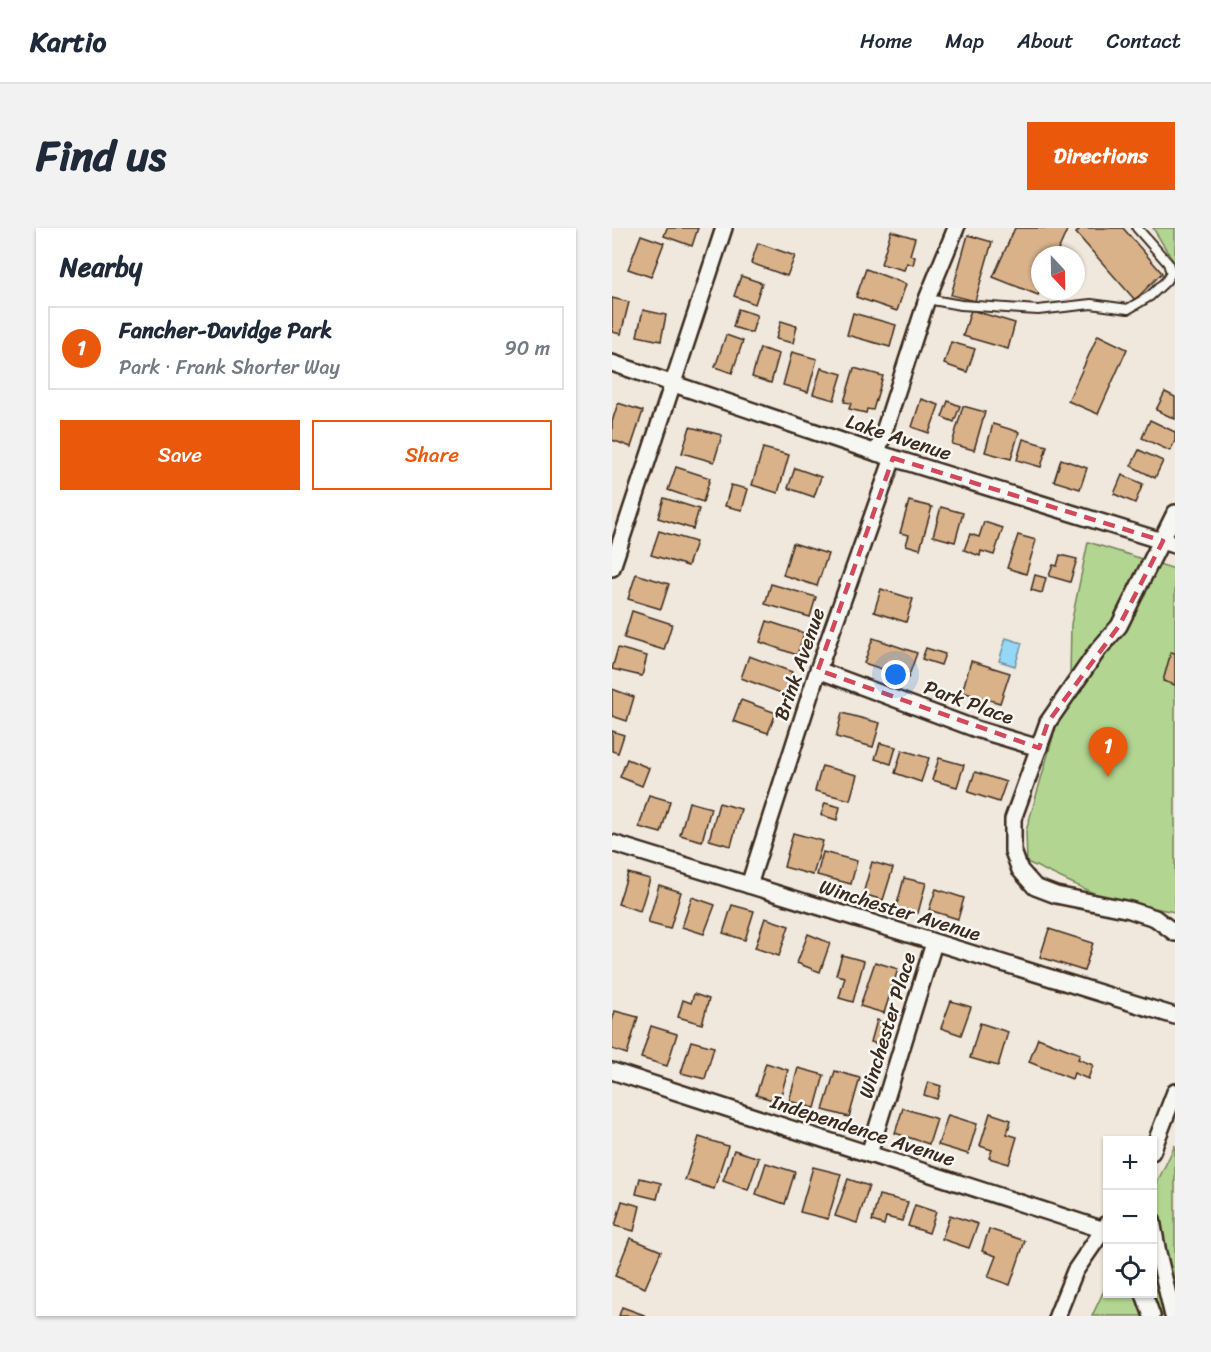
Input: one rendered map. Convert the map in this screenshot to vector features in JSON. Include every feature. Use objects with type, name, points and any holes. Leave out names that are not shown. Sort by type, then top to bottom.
[{"type":"street","points":[[612,568],[724,228]]},
{"type":"street","points":[[877,453],[927,299],[956,228]]},
{"type":"street","name":"Lake Avenue","points":[[612,363],[877,453],[1169,543]]},
{"type":"street","name":"Brink Avenue","points":[[749,885],[818,670],[893,458]]},
{"type":"street","points":[[1175,513],[1169,543],[1119,626],[1098,650],[1047,722],[1013,819],[1013,851],[1020,870],[1035,887],[1056,895],[1130,910],[1155,918],[1175,933]]},
{"type":"street","name":"Park Place","points":[[818,670],[976,729],[1039,748]]},
{"type":"street","name":"Winchester Avenue","points":[[612,843],[1175,1016]]},
{"type":"street","name":"Winchester Place","points":[[869,1154],[934,943]]},
{"type":"street","name":"Independence Avenue","points":[[612,1071],[1103,1229]]},
{"type":"street","points":[[1157,1139],[1175,1092]]},
{"type":"street","points":[[1057,1316],[1075,1271],[1103,1233]]},
{"type":"street","points":[[1156,1244],[1173,1316]]},
{"type":"street","points":[[1146,1298],[1152,1316]]},
{"type":"lane","points":[[927,299],[961,305],[1038,310],[1091,304],[1128,309],[1150,296],[1172,273],[1168,263],[1137,228]]},
{"type":"highlighted area","points":[[893,458],[1163,541],[1119,626],[1048,722],[1039,748],[818,670]]},
{"type":"green space","points":[[1153,228],[1175,228],[1175,264]]},
{"type":"green space","points":[[1088,542],[1175,569],[1175,912],[1106,899],[1027,862],[1026,831],[1070,678],[1071,624]]},
{"type":"green space","points":[[1175,1145],[1175,1316],[1092,1316],[1103,1293],[1103,1298],[1157,1298],[1157,1183]]},
{"type":"water","points":[[1006,638],[1022,643],[1015,666],[999,661]]},
{"type":"building","points":[[667,228],[698,228],[692,246],[664,236]]},
{"type":"building","points":[[1015,228],[1068,228],[1060,246],[1031,246],[1031,292],[993,277]]},
{"type":"building","points":[[1081,228],[1123,228],[1162,273],[1135,300],[1076,233]]},
{"type":"building","points":[[891,231],[915,238],[910,255],[915,257],[913,265],[907,263],[904,270],[881,264]]},
{"type":"building","points":[[641,235],[664,243],[651,277],[628,269]]},
{"type":"building","points":[[968,235],[992,242],[975,301],[951,295]]},
{"type":"building","points":[[758,243],[795,256],[787,276],[751,263]]},
{"type":"building","points":[[866,269],[906,284],[897,311],[856,297]]},
{"type":"building","points":[[741,276],[762,283],[755,304],[734,296]]},
{"type":"building","points":[[612,298],[629,302],[621,334],[612,332]]},
{"type":"building","points":[[738,309],[757,315],[752,333],[733,327]]},
{"type":"building","points":[[643,310],[666,315],[661,341],[637,336]]},
{"type":"building","points":[[971,310],[1015,323],[1008,349],[963,336]]},
{"type":"building","points":[[853,313],[896,325],[890,347],[847,335]]},
{"type":"building","points":[[781,321],[797,326],[793,343],[776,339]]},
{"type":"building","points":[[726,335],[743,341],[732,373],[715,367]]},
{"type":"building","points":[[1098,335],[1127,349],[1098,414],[1068,401]]},
{"type":"building","points":[[951,342],[975,349],[967,372],[944,364]]},
{"type":"building","points":[[760,348],[779,354],[771,383],[752,377]]},
{"type":"building","points":[[792,352],[817,359],[808,392],[783,385]]},
{"type":"building","points":[[821,368],[842,374],[834,400],[813,394]]},
{"type":"building","points":[[854,368],[883,376],[873,410],[867,409],[866,413],[849,409],[851,403],[844,402]]},
{"type":"building","points":[[1165,392],[1175,397],[1175,419],[1156,410]]},
{"type":"building","points":[[921,399],[939,405],[929,433],[912,427]]},
{"type":"building","points":[[948,401],[960,406],[954,422],[942,417]]},
{"type":"building","points":[[618,403],[643,411],[631,447],[612,440],[612,422]]},
{"type":"building","points":[[963,406],[985,412],[974,450],[952,444]]},
{"type":"building","points":[[1150,420],[1175,432],[1175,441],[1170,451],[1142,438]]},
{"type":"building","points":[[993,424],[1019,432],[1011,459],[985,452]]},
{"type":"building","points":[[690,427],[722,435],[714,462],[682,453]]},
{"type":"building","points":[[1023,439],[1047,446],[1041,467],[1017,460]]},
{"type":"building","points":[[763,448],[789,455],[778,493],[752,485]]},
{"type":"building","points":[[1139,450],[1163,461],[1155,478],[1131,466]]},
{"type":"building","points":[[1061,459],[1087,468],[1080,489],[1054,481]]},
{"type":"building","points":[[676,467],[710,478],[703,502],[668,490]]},
{"type":"building","points":[[795,468],[821,477],[814,497],[788,488]]},
{"type":"building","points":[[1122,475],[1143,484],[1135,503],[1114,494]]},
{"type":"building","points":[[731,485],[748,489],[742,510],[725,506]]},
{"type":"building","points":[[664,498],[699,509],[693,529],[658,518]]},
{"type":"building","points":[[909,501],[932,507],[920,549],[906,545],[909,535],[900,533]]},
{"type":"building","points":[[941,507],[963,513],[955,542],[933,536]]},
{"type":"building","points":[[984,522],[1003,528],[994,555],[981,551],[980,556],[964,550],[970,534],[979,537]]},
{"type":"building","points":[[659,531],[696,542],[688,566],[651,555]]},
{"type":"building","points":[[1018,535],[1036,540],[1026,574],[1007,568]]},
{"type":"building","points":[[793,543],[828,554],[817,586],[783,575]]},
{"type":"building","points":[[1060,555],[1077,559],[1070,582],[1049,576],[1053,565],[1057,566]]},
{"type":"building","points":[[636,574],[669,584],[661,609],[628,599]]},
{"type":"building","points":[[1035,575],[1046,578],[1042,593],[1031,590]]},
{"type":"building","points":[[771,584],[816,597],[810,617],[765,604]]},
{"type":"building","points":[[881,589],[913,599],[906,622],[874,612]]},
{"type":"building","points":[[632,611],[672,624],[664,650],[624,638]]},
{"type":"building","points":[[767,621],[804,633],[797,655],[760,642]]},
{"type":"building","points":[[873,638],[917,653],[908,678],[864,663]]},
{"type":"building","points":[[618,648],[647,656],[642,676],[612,669]]},
{"type":"building","points":[[926,648],[945,654],[941,665],[922,659]]},
{"type":"building","points":[[1171,652],[1175,653],[1175,685],[1163,681]]},
{"type":"building","points":[[749,656],[792,672],[784,694],[741,678]]},
{"type":"building","points":[[971,661],[1010,673],[1000,703],[962,692]]},
{"type":"building","points":[[612,689],[634,697],[627,721],[612,716]]},
{"type":"building","points":[[741,700],[776,713],[768,733],[733,721]]},
{"type":"building","points":[[842,713],[880,723],[873,747],[836,737]]},
{"type":"building","points":[[612,731],[624,735],[618,753],[612,751]]},
{"type":"building","points":[[880,743],[896,747],[891,764],[875,759]]},
{"type":"building","points":[[902,750],[929,758],[921,782],[895,773]]},
{"type":"building","points":[[939,758],[964,765],[957,787],[932,780]]},
{"type":"building","points":[[627,759],[649,768],[642,786],[620,777]]},
{"type":"building","points":[[822,766],[857,775],[850,800],[815,791]]},
{"type":"building","points":[[975,772],[1006,782],[999,802],[968,792]]},
{"type":"building","points":[[649,795],[670,801],[661,833],[639,827]]},
{"type":"building","points":[[689,802],[711,808],[702,841],[680,835]]},
{"type":"building","points":[[719,803],[741,809],[731,846],[709,840]]},
{"type":"building","points":[[825,803],[840,807],[837,820],[821,815]]},
{"type":"building","points":[[793,833],[823,841],[813,875],[784,867]]},
{"type":"building","points":[[823,852],[857,861],[851,884],[817,875]]},
{"type":"building","points":[[872,862],[893,868],[883,900],[863,894]]},
{"type":"building","points":[[628,873],[650,879],[640,911],[618,904]]},
{"type":"building","points":[[904,878],[926,883],[918,913],[896,908]]},
{"type":"building","points":[[659,885],[681,892],[670,929],[648,923]]},
{"type":"building","points":[[936,889],[964,898],[958,919],[929,910]]},
{"type":"building","points":[[692,897],[715,905],[704,934],[682,927]]},
{"type":"building","points":[[732,905],[754,911],[745,940],[723,933]]},
{"type":"building","points":[[765,918],[789,926],[779,956],[755,948]]},
{"type":"building","points":[[1049,929],[1093,943],[1084,971],[1040,957]]},
{"type":"building","points":[[808,934],[830,943],[820,972],[797,963]]},
{"type":"building","points":[[842,955],[864,961],[853,1002],[839,998],[845,977],[836,975]]},
{"type":"building","points":[[875,962],[898,969],[884,1013],[860,1006]]},
{"type":"building","points":[[694,994],[709,999],[702,1024],[678,1017],[683,1000],[691,1003]]},
{"type":"building","points":[[951,1001],[971,1007],[961,1035],[941,1028]]},
{"type":"building","points":[[615,1011],[638,1017],[627,1054],[612,1049],[612,1021]]},
{"type":"building","points":[[877,1020],[890,1024],[884,1046],[871,1042]]},
{"type":"building","points":[[980,1023],[1008,1032],[998,1066],[970,1058]]},
{"type":"building","points":[[651,1026],[677,1034],[667,1066],[641,1058]]},
{"type":"building","points":[[1038,1038],[1080,1054],[1078,1059],[1093,1065],[1088,1079],[1074,1073],[1072,1079],[1029,1062]]},
{"type":"building","points":[[691,1041],[714,1047],[705,1079],[681,1073]]},
{"type":"building","points":[[766,1063],[788,1070],[779,1102],[756,1095]]},
{"type":"building","points":[[798,1068],[824,1075],[815,1108],[789,1101]]},
{"type":"building","points":[[835,1071],[860,1078],[849,1117],[823,1110]]},
{"type":"building","points":[[928,1082],[941,1086],[937,1099],[924,1095]]},
{"type":"building","points":[[903,1108],[937,1119],[929,1144],[895,1133]]},
{"type":"building","points":[[990,1113],[1011,1120],[1007,1134],[1017,1137],[1009,1164],[989,1158],[992,1150],[980,1146]]},
{"type":"building","points":[[948,1115],[977,1124],[968,1154],[938,1145]]},
{"type":"building","points":[[699,1137],[728,1146],[714,1189],[685,1180]]},
{"type":"building","points":[[734,1150],[759,1158],[748,1190],[723,1181]]},
{"type":"building","points":[[766,1163],[795,1172],[785,1204],[756,1194]]},
{"type":"building","points":[[813,1167],[841,1174],[828,1219],[800,1212]]},
{"type":"building","points":[[640,1178],[661,1183],[657,1199],[636,1194]]},
{"type":"building","points":[[848,1179],[869,1186],[857,1223],[835,1216]]},
{"type":"building","points":[[879,1195],[908,1202],[902,1221],[886,1217],[884,1225],[872,1221]]},
{"type":"building","points":[[622,1201],[640,1206],[634,1231],[615,1226]]},
{"type":"building","points":[[915,1205],[936,1212],[929,1233],[908,1226]]},
{"type":"building","points":[[950,1215],[978,1224],[969,1248],[942,1239]]},
{"type":"building","points":[[989,1229],[1025,1241],[1010,1285],[988,1277],[996,1256],[982,1251]]},
{"type":"building","points":[[630,1238],[661,1251],[645,1288],[615,1276]]},
{"type":"building","points":[[622,1307],[647,1316],[619,1316]]},
{"type":"place","name":"Fancher-Davidge Park","points":[[1108,777]]}]
